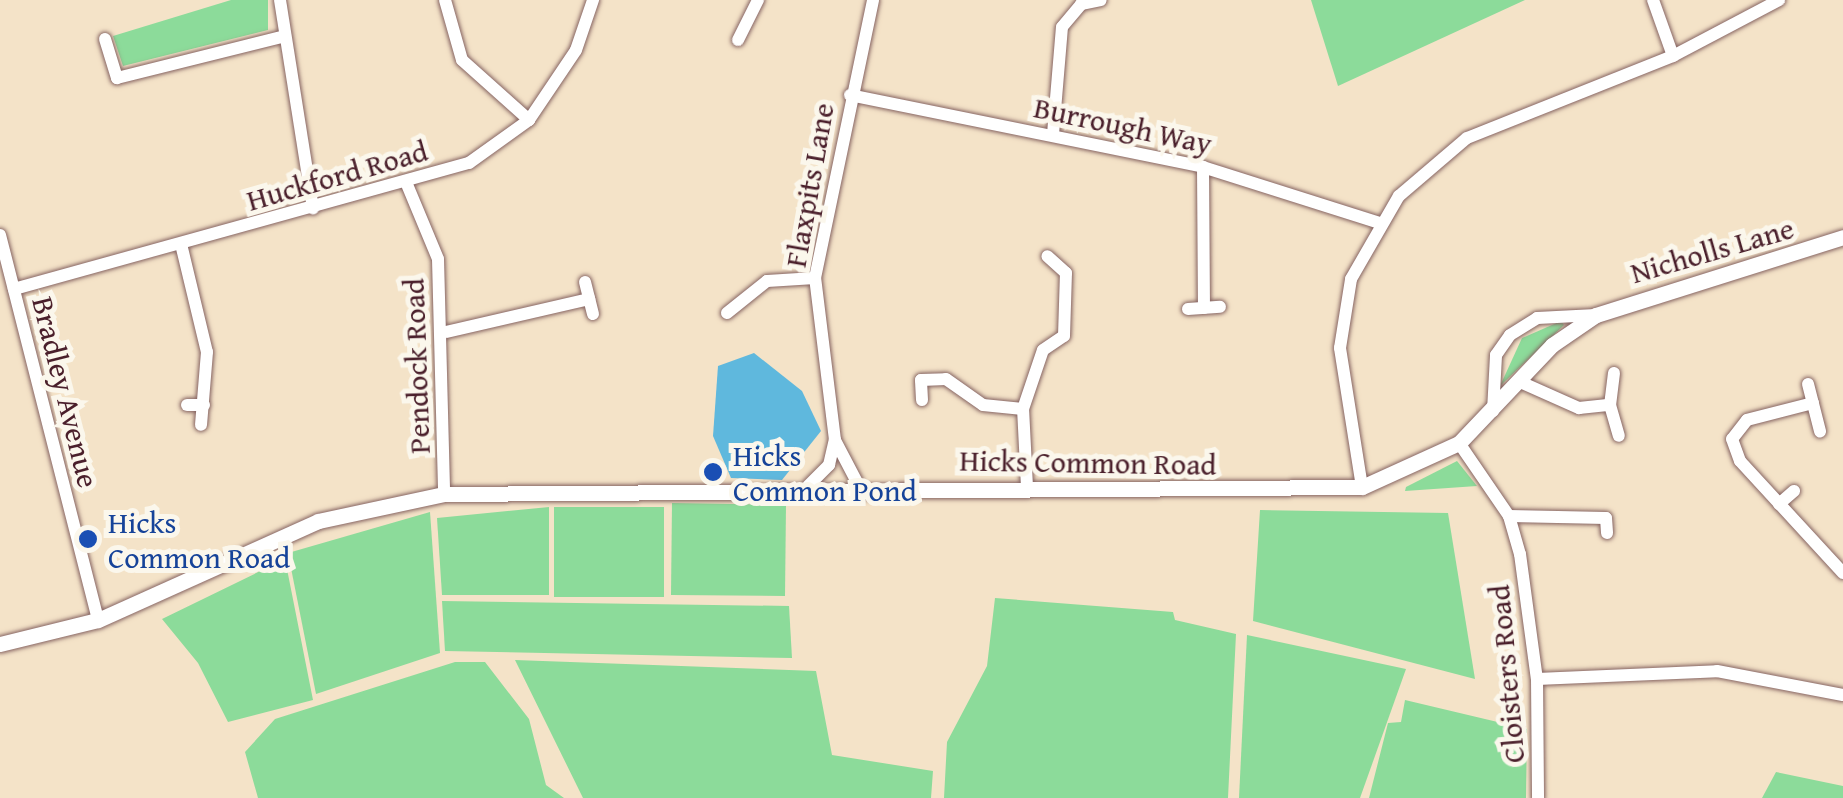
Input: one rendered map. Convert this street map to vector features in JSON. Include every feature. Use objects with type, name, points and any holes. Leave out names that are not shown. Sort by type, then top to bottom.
[{"type":"street","points":[[280,0],[313,208]]},
{"type":"street","points":[[445,0],[462,60],[492,96],[529,120]]},
{"type":"street","name":"Huckford Road","points":[[14,289],[469,163],[529,120],[576,50],[594,0]]},
{"type":"street","points":[[738,40],[758,0]]},
{"type":"street","name":"Flaxpits Lane","points":[[858,486],[835,440],[815,278],[872,0]]},
{"type":"street","points":[[1053,134],[1067,13],[1102,0]]},
{"type":"street","points":[[1653,0],[1674,56]]},
{"type":"street","points":[[1362,487],[1340,348],[1351,279],[1380,223],[1429,165],[1468,138],[1674,56],[1779,0]]},
{"type":"street","points":[[105,39],[116,78],[285,36]]},
{"type":"street","name":"Burrough Way","points":[[850,95],[1202,167],[1380,223]]},
{"type":"street","points":[[1202,167],[1204,308]]},
{"type":"street","name":"Pendock Road","points":[[406,182],[438,259],[446,332],[444,494]]},
{"type":"street","name":"Bradley Avenue","points":[[0,235],[98,620]]},
{"type":"street","name":"Nicholls Lane","points":[[1492,411],[1496,355],[1510,335],[1537,318],[1596,315],[1843,237]]},
{"type":"street","points":[[182,244],[207,352],[201,425]]},
{"type":"street","points":[[1027,488],[1022,408],[1042,350],[1064,336],[1066,273],[1047,256]]},
{"type":"street","points":[[727,312],[767,281],[815,278]]},
{"type":"street","points":[[584,282],[593,314]]},
{"type":"street","points":[[446,332],[589,299]]},
{"type":"street","points":[[1188,309],[1220,307]]},
{"type":"street","name":"Nicholls Lane","points":[[1362,487],[1459,443],[1518,381],[1596,315]]},
{"type":"street","points":[[1614,373],[1610,405],[1619,436]]},
{"type":"street","points":[[922,400],[921,380],[946,379],[983,404],[1022,408]]},
{"type":"street","points":[[1518,381],[1579,408],[1610,405]]},
{"type":"street","points":[[1808,384],[1820,431]]},
{"type":"street","points":[[1813,403],[1746,420],[1732,439],[1779,504],[1843,574]]},
{"type":"street","points":[[187,405],[204,405]]},
{"type":"street","points":[[808,486],[829,465],[835,440]]},
{"type":"street","name":"Cloisters Road","points":[[1459,443],[1509,516],[1537,679],[1538,798]]},
{"type":"street","name":"Hicks Common Road","points":[[0,644],[98,620],[318,521],[444,494],[808,486],[1362,487]]},
{"type":"street","points":[[1779,504],[1794,491]]},
{"type":"street","points":[[1509,516],[1606,518],[1607,533]]},
{"type":"street","points":[[1537,679],[1717,672],[1843,695]]},
{"type":"green space","points":[[231,0],[268,0],[268,30],[123,66],[113,36]]},
{"type":"green space","points":[[1311,0],[1525,0],[1338,86]]},
{"type":"green space","points":[[1561,321],[1564,325],[1500,386],[1522,338]]},
{"type":"green space","points":[[1457,461],[1477,486],[1405,491],[1406,487]]},
{"type":"green space","points":[[672,503],[786,505],[785,596],[671,595]]},
{"type":"green space","points":[[549,507],[549,595],[442,595],[437,518]]},
{"type":"green space","points":[[554,507],[664,507],[664,597],[554,597]]},
{"type":"green space","points":[[1260,510],[1448,513],[1475,679],[1253,621]]},
{"type":"green space","points":[[430,512],[440,653],[316,694],[288,553]]},
{"type":"green space","points":[[285,559],[313,700],[228,722],[198,663],[162,619]]},
{"type":"green space","points":[[995,598],[1173,612],[1175,620],[1236,634],[1228,798],[944,798],[947,742],[987,666]]},
{"type":"green space","points":[[442,601],[789,606],[792,658],[445,651]]},
{"type":"green space","points":[[1247,635],[1406,669],[1360,798],[1239,798]]},
{"type":"green space","points":[[515,660],[816,671],[832,755],[933,771],[931,798],[583,798]]},
{"type":"green space","points":[[455,662],[485,662],[529,719],[546,785],[564,798],[258,798],[245,752],[275,719]]},
{"type":"green space","points":[[1405,700],[1527,729],[1526,798],[1369,798],[1388,723],[1401,722]]},
{"type":"green space","points":[[1776,772],[1843,786],[1843,798],[1762,798]]},
{"type":"water","points":[[754,353],[802,391],[821,431],[782,480],[731,478],[713,436],[718,366]]},
{"type":"place","name":"Hicks Common Pond","points":[[713,472]]},
{"type":"place","name":"Hicks Common Road","points":[[88,539]]}]
